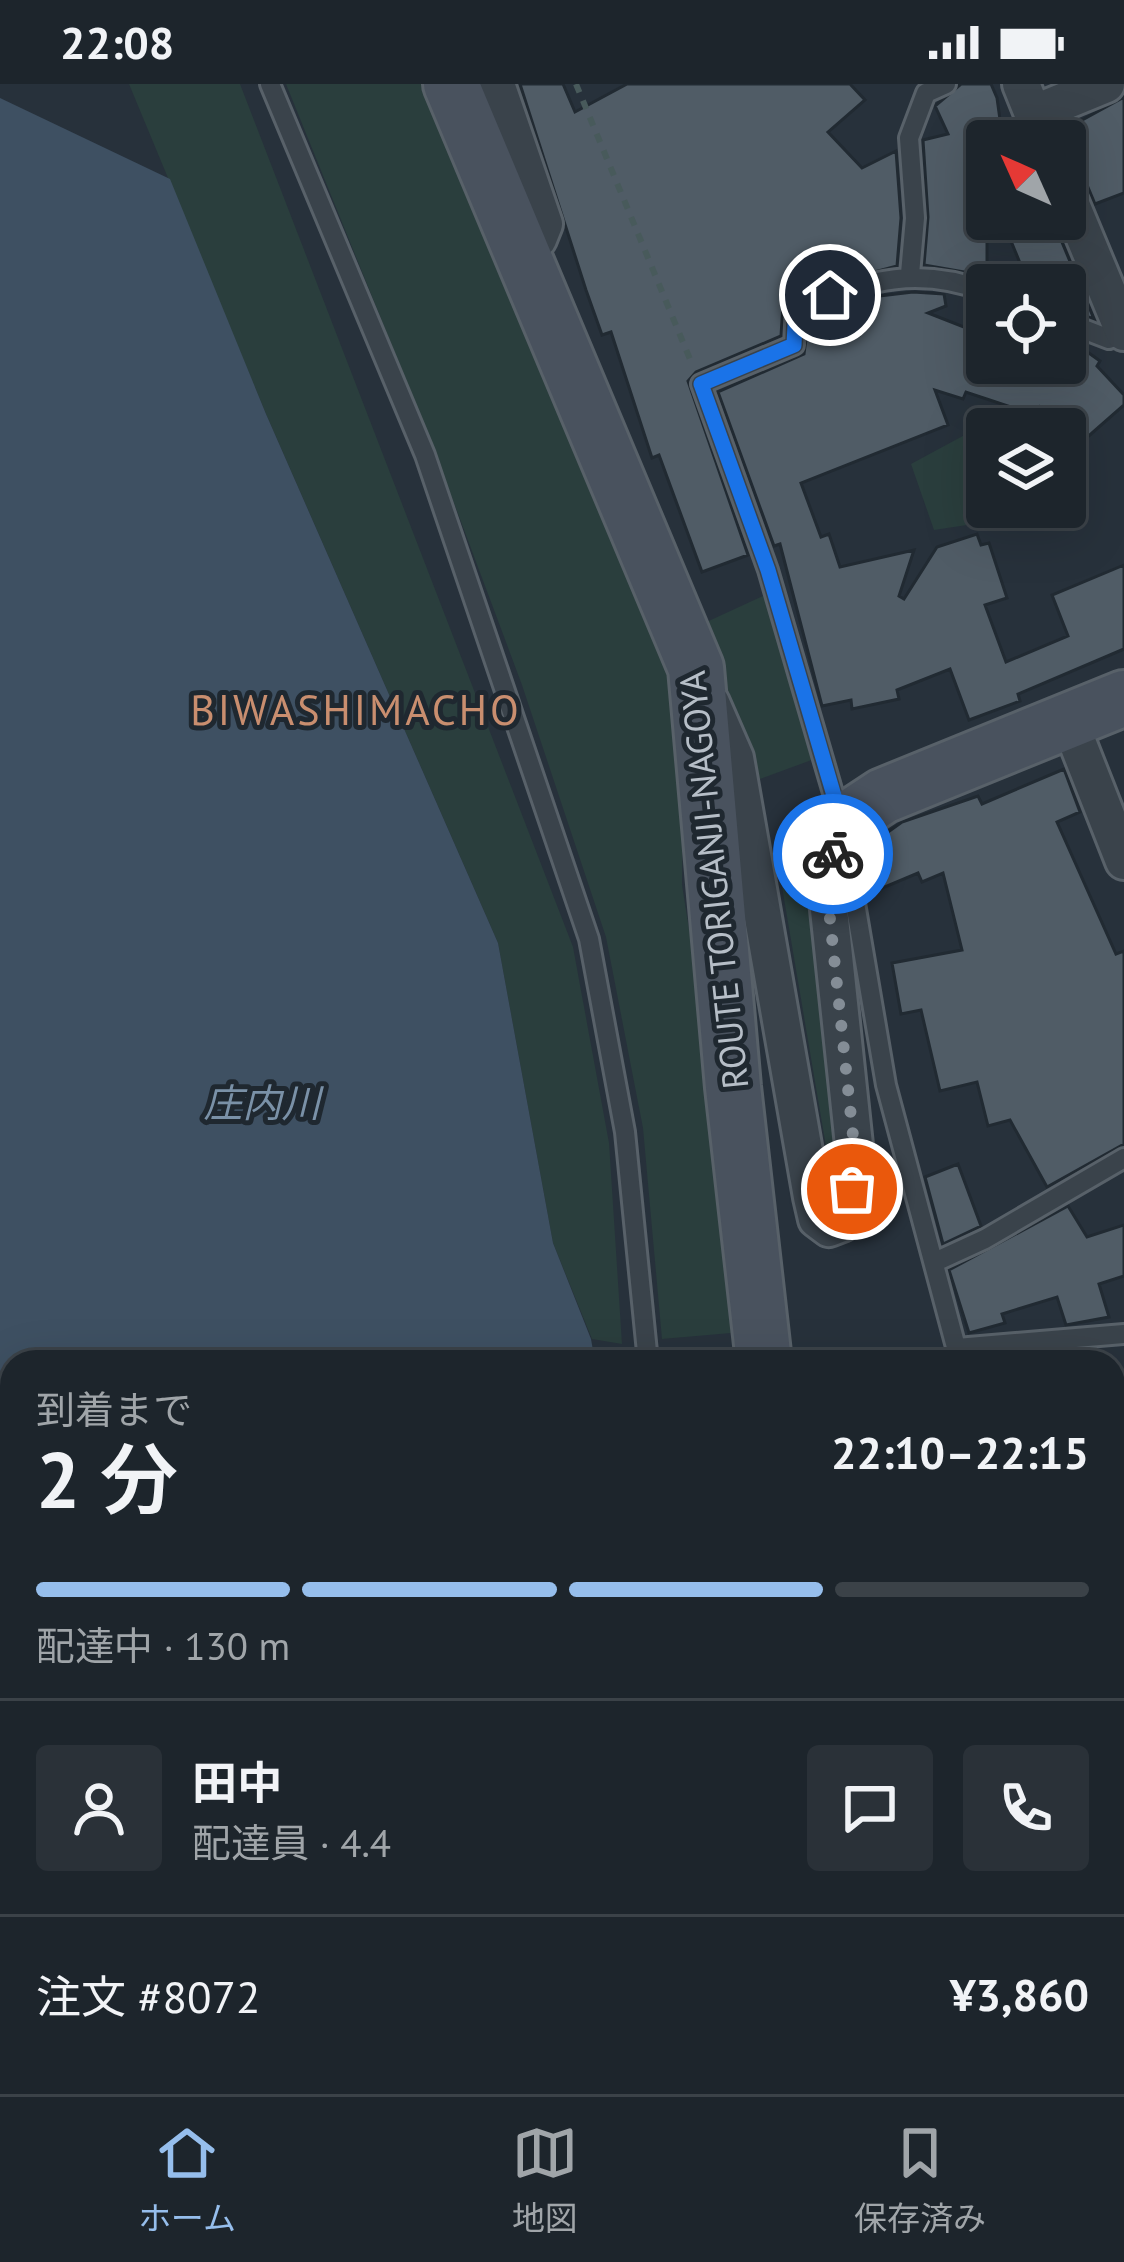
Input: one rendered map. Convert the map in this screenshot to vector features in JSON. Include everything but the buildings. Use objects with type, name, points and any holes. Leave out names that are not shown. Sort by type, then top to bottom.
[{"type":"main road","name":"ROUTE TORIGANJI-NAGOYA","points":[[452,84],[696,668],[763,1350]]},
{"type":"main road","points":[[842,823],[883,796],[1124,698]]},
{"type":"street","points":[[496,84],[544,224],[538,239],[522,252]]},
{"type":"street","points":[[1033,113],[1106,84]]},
{"type":"street","points":[[1086,240],[1124,333]]},
{"type":"street","points":[[696,668],[734,758],[812,1197],[817,1219],[830,1228],[842,1223],[848,1213],[856,1164],[828,900],[842,823]]},
{"type":"street","points":[[1069,721],[1124,861]]},
{"type":"lane","points":[[270,84],[424,455],[589,939],[626,1132],[647,1350]]},
{"type":"lane","points":[[910,274],[916,218],[909,138],[926,93],[946,84]]},
{"type":"lane","points":[[957,1350],[886,1085],[842,823],[768,570],[701,384],[794,345],[796,306],[910,274],[966,287]]},
{"type":"lane","points":[[1086,330],[1109,339],[1124,333]]},
{"type":"lane","points":[[935,1262],[986,1239],[1124,1158]]},
{"type":"lane","points":[[998,1350],[1124,1334]]},
{"type":"path","points":[[576,84],[701,384]]},
{"type":"green space","points":[[129,84],[240,84],[573,947],[609,1143],[622,1344],[592,1339],[553,1243],[498,943],[266,414]]},
{"type":"green space","points":[[286,84],[431,84],[684,684],[682,885],[713,1080],[731,1333],[662,1339],[643,1128],[606,937],[522,685],[435,452]]},
{"type":"green space","points":[[966,434],[966,525],[934,530],[911,464]]},
{"type":"green space","points":[[765,595],[817,758],[760,779],[700,625]]},
{"type":"green space","points":[[820,868],[839,1179],[831,1176],[779,869]]},
{"type":"water","name":"庄内川","points":[[0,98],[170,179],[266,414],[498,943],[553,1243],[593,1350],[0,1350]]},
{"type":"way so far","points":[[833,854],[828,900],[856,1164],[852,1189]]},
{"type":"district","name":"BIWASHIMACHO","points":[[356,709]]},
{"type":"route","points":[[830,295],[796,306],[794,345],[701,384],[768,570],[842,823],[833,854]]}]
